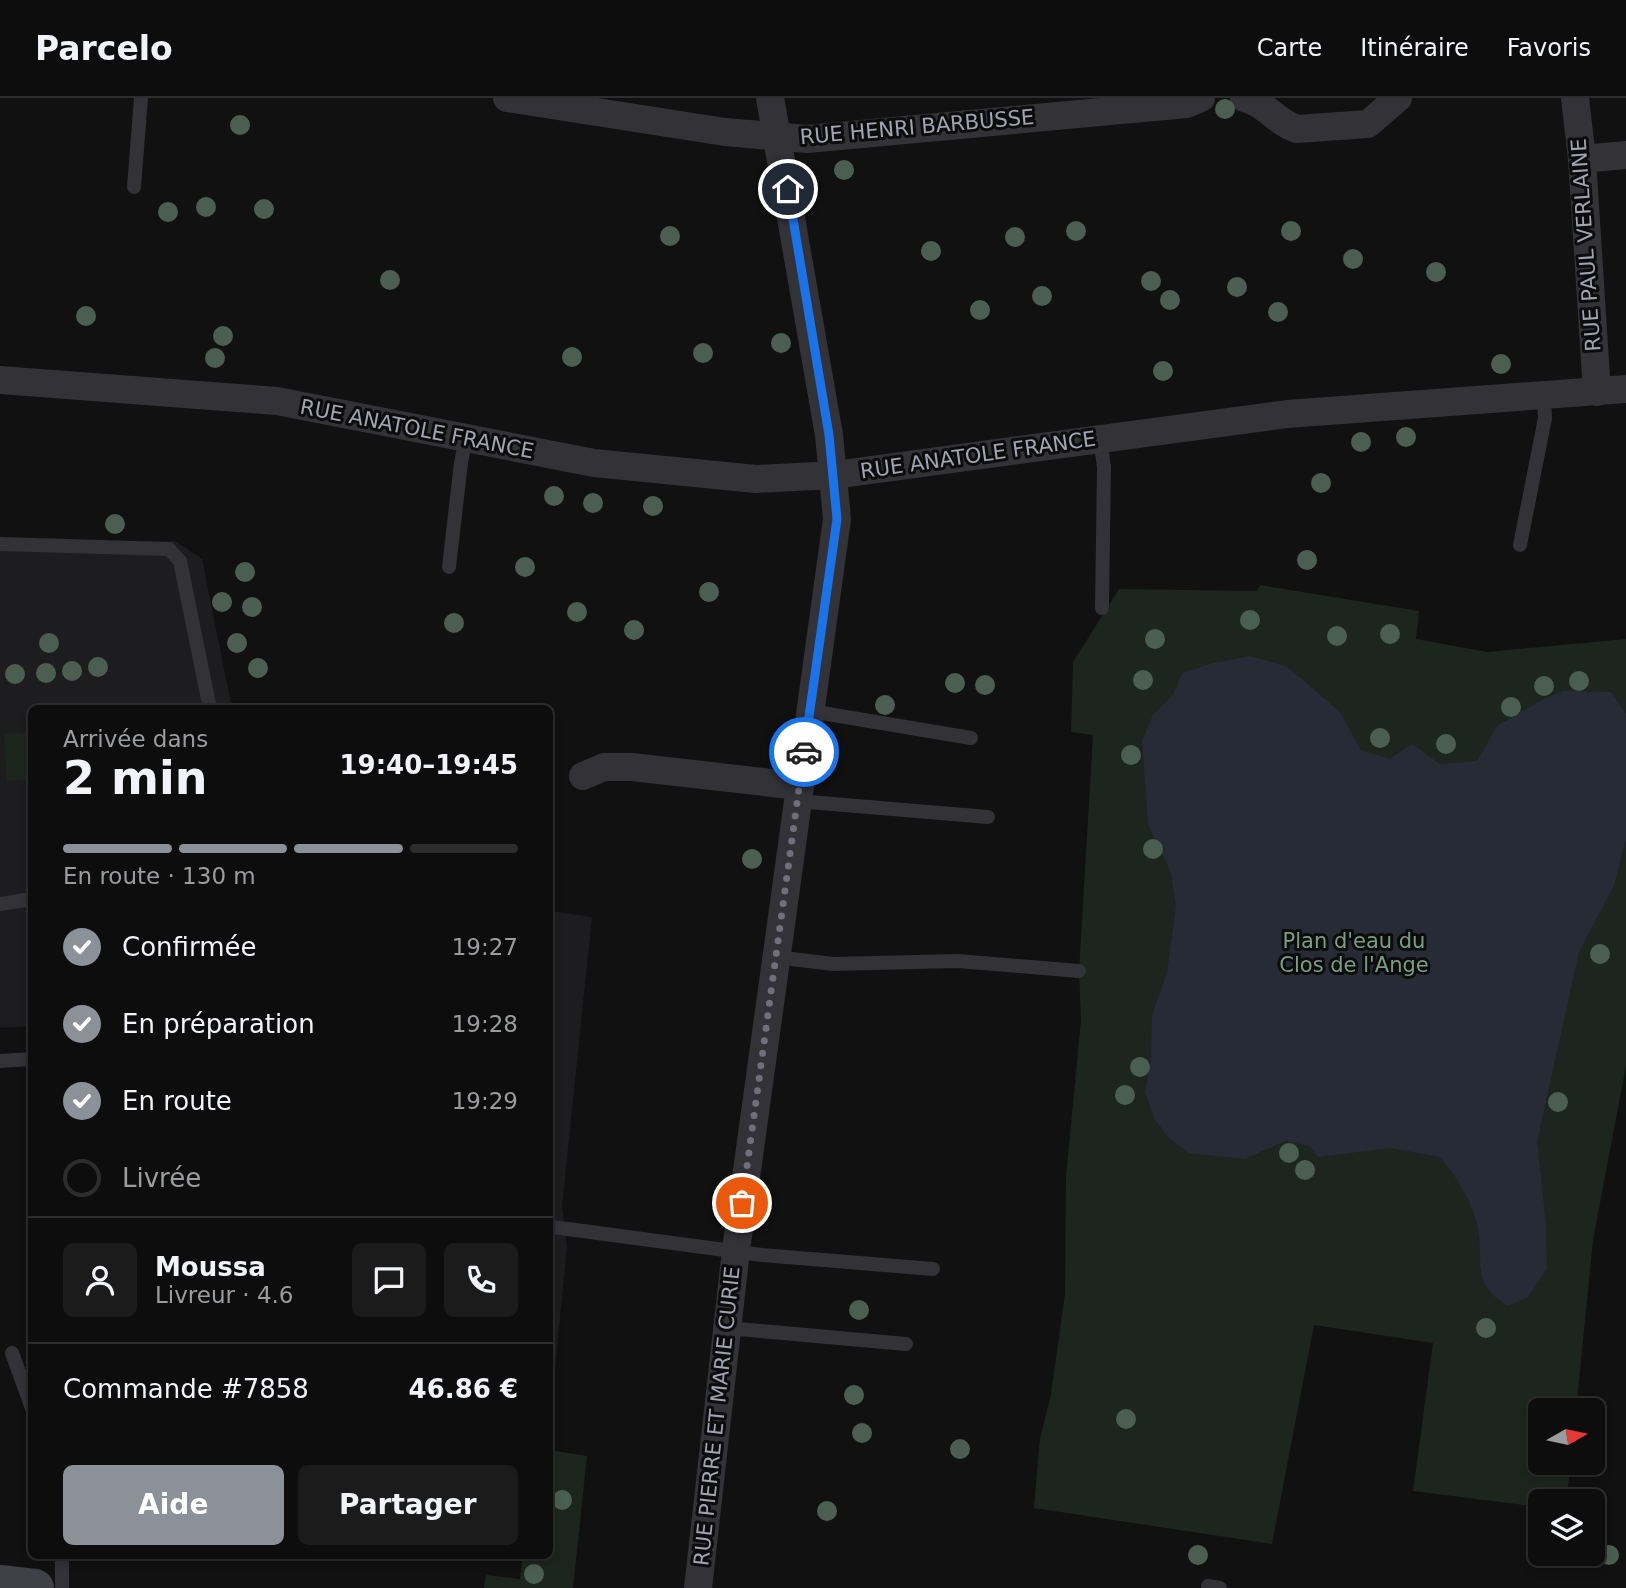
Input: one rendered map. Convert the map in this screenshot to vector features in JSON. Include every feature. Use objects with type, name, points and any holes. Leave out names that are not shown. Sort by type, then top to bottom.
[{"type":"main road","points":[[0,1584],[35,1588]]},
{"type":"street","name":"RUE HENRI BARBUSSE","points":[[507,98],[725,132],[807,139],[1187,104],[1201,98]]},
{"type":"street","name":"RUE PIERRE ET MARIE CURIE","points":[[698,1588],[736,1250],[837,519],[834,475],[770,98]]},
{"type":"street","points":[[1244,98],[1260,103],[1289,127],[1297,129],[1368,124],[1398,98]]},
{"type":"street","name":"RUE PAUL VERLAINE","points":[[1575,98],[1582,159],[1597,392]]},
{"type":"street","points":[[1582,159],[1626,155]]},
{"type":"street","name":"RUE ANATOLE FRANCE","points":[[0,380],[276,401],[594,463],[756,480],[834,475],[1287,414],[1626,389]]},
{"type":"street","points":[[583,776],[604,768],[632,767],[798,793]]},
{"type":"lane","points":[[134,187],[141,98]]},
{"type":"lane","points":[[1520,545],[1545,418],[1544,396]]},
{"type":"lane","points":[[449,567],[466,438]]},
{"type":"lane","points":[[1100,438],[1104,467],[1102,608]]},
{"type":"lane","points":[[0,544],[169,549],[180,561],[209,705]]},
{"type":"lane","points":[[810,711],[971,738]]},
{"type":"lane","points":[[798,793],[988,817]]},
{"type":"lane","points":[[0,904],[28,900]]},
{"type":"lane","points":[[775,957],[833,964],[957,961],[1079,971]]},
{"type":"lane","points":[[0,1061],[28,1059]]},
{"type":"lane","points":[[553,1227],[736,1250],[933,1269]]},
{"type":"lane","points":[[727,1328],[906,1344]]},
{"type":"lane","points":[[12,1353],[28,1397]]},
{"type":"lane","points":[[62,1559],[62,1588]]},
{"type":"shaded area","points":[[175,541],[202,559],[231,705],[28,705],[28,1026],[0,1028],[0,551]]},
{"type":"shaded area","points":[[1250,656],[1286,666],[1339,711],[1361,750],[1390,759],[1412,744],[1440,764],[1477,761],[1497,726],[1563,691],[1611,692],[1626,714],[1626,839],[1614,885],[1579,952],[1537,1142],[1546,1224],[1547,1269],[1528,1297],[1508,1306],[1496,1297],[1483,1279],[1477,1224],[1471,1206],[1452,1172],[1440,1157],[1390,1148],[1318,1157],[1310,1146],[1285,1141],[1245,1159],[1189,1153],[1168,1137],[1154,1118],[1145,1092],[1151,1061],[1152,1015],[1167,973],[1176,906],[1171,873],[1148,824],[1142,740],[1153,715],[1173,695],[1182,673],[1209,664]]},
{"type":"shaded area","points":[[553,911],[592,917],[562,1206],[567,1246],[553,1388]]},
{"type":"green space","name":"Plan d'eau du Clos de l'Ange","points":[[1260,585],[1419,611],[1416,639],[1487,652],[1626,639],[1626,1066],[1593,1240],[1577,1398],[1528,1398],[1528,1475],[1569,1475],[1568,1489],[1528,1489],[1528,1505],[1413,1491],[1433,1343],[1314,1325],[1272,1544],[1034,1508],[1040,1438],[1051,1394],[1065,1294],[1066,1176],[1081,1020],[1079,971],[1093,735],[1071,732],[1073,662],[1119,589],[1257,591]]},
{"type":"green space","points":[[28,733],[28,780],[7,781],[4,734]]},
{"type":"green space","points":[[553,1450],[587,1456],[573,1588],[484,1588],[486,1575],[520,1579],[523,1559],[553,1559]]},
{"type":"way so far","points":[[742,1203],[804,752]]},
{"type":"route","points":[[788,189],[829,435],[837,519],[826,613],[804,752]]}]
